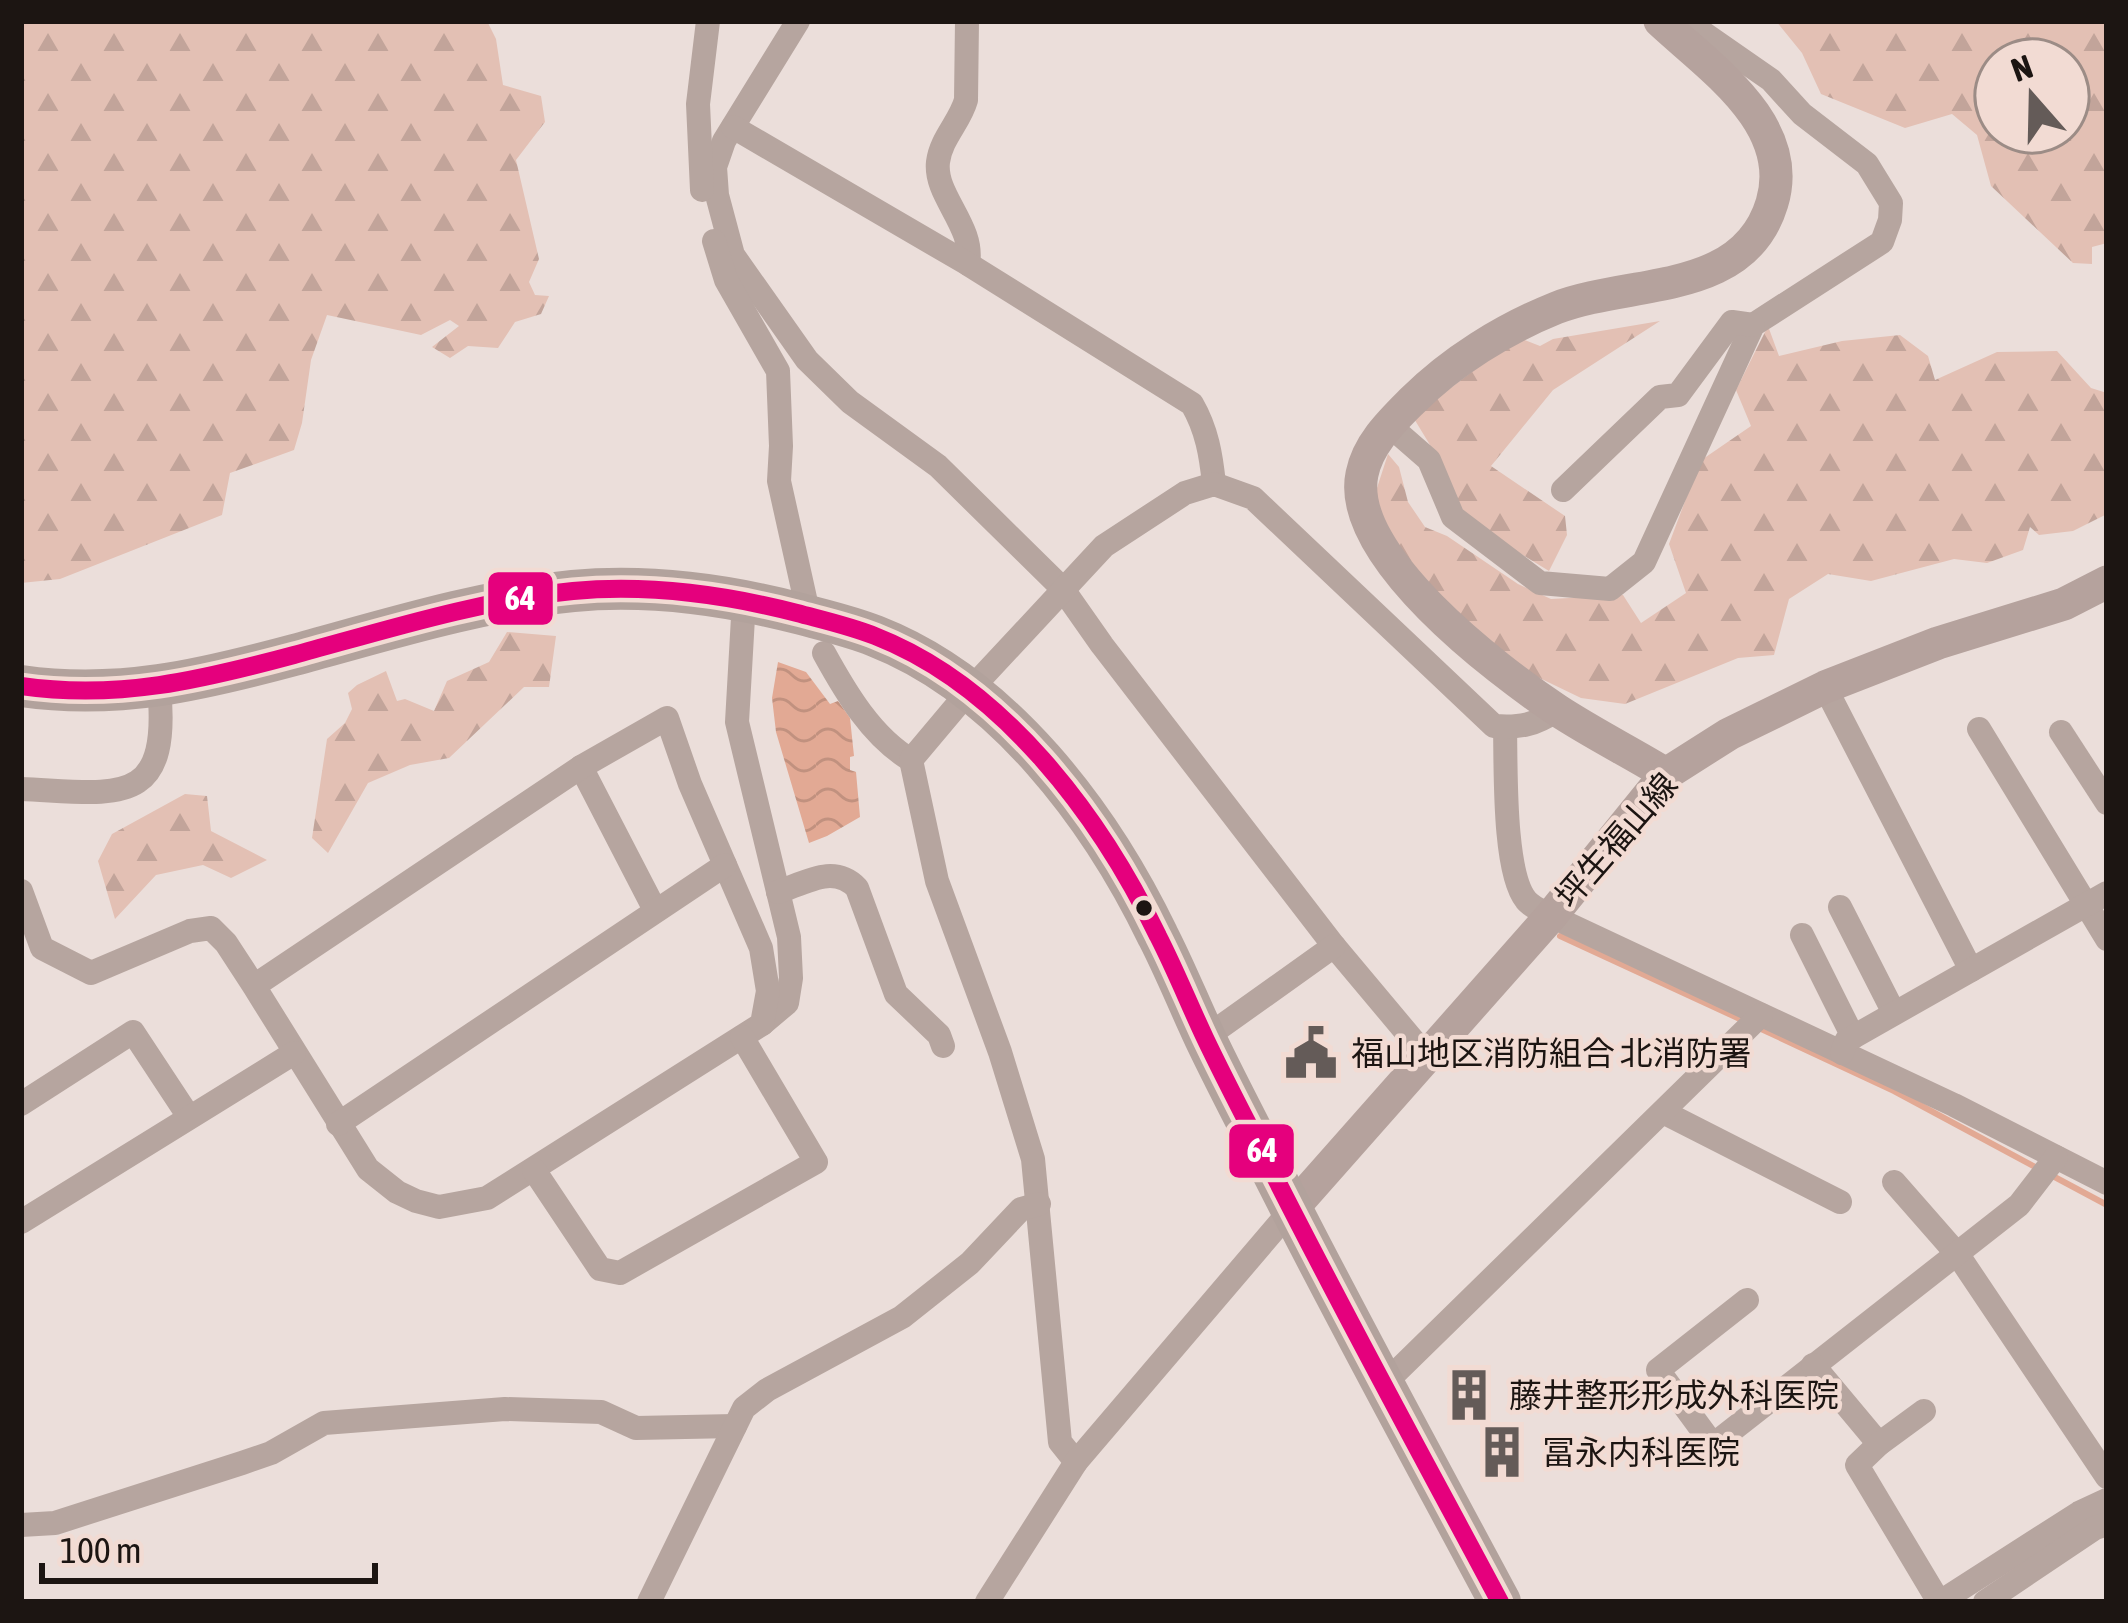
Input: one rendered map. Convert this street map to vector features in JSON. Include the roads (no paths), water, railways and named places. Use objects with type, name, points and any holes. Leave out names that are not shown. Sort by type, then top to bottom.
[{"type":"highway","points":[[21,686],[105,692],[159,687],[499,602],[637,588],[744,600],[878,637],[929,664],[969,691],[1037,751],[1096,830],[1157,932],[1292,1210],[1500,1602]]},
{"type":"street","points":[[708,21],[698,104],[702,204],[726,280],[778,370],[779,481],[805,598]]},
{"type":"street","points":[[798,21],[733,127],[715,167],[717,195],[733,255],[807,359],[850,402],[938,466],[1062,588],[1334,946],[1427,1058]]},
{"type":"street","points":[[967,21],[966,100],[945,138],[937,167],[971,248],[968,263]]},
{"type":"street","points":[[1390,426],[1429,460],[1453,518],[1540,584],[1610,589],[1644,562],[1753,325],[1882,242],[1891,203],[1868,164],[1802,115],[1753,65],[1689,22],[1665,26]]},
{"type":"street","points":[[1665,26],[1747,103],[1772,145],[1773,201],[1759,232],[1744,251],[1715,269],[1669,284],[1592,297],[1512,329],[1436,377],[1371,447],[1361,478],[1364,508],[1378,543],[1404,579],[1470,644],[1557,710],[1666,774]]},
{"type":"street","points":[[733,127],[968,263],[1192,404],[1210,449],[1214,484]]},
{"type":"street","points":[[1563,490],[1660,397],[1678,395],[1732,322],[1753,325]]},
{"type":"street","points":[[911,760],[1104,546],[1185,493],[1214,484],[1252,498],[1494,726],[1520,728],[1557,710]]},
{"type":"street","name":"坪生福山線","points":[[1292,1210],[1551,916],[1666,774],[1730,734],[1825,687],[1938,643],[2065,604],[2107,582]]},
{"type":"street","points":[[21,891],[42,948],[91,973],[190,931],[211,928],[226,943],[368,1169],[397,1192],[439,1207],[487,1198],[787,1003],[789,937],[737,722],[744,600]]},
{"type":"street","points":[[824,653],[888,746],[911,760],[937,881],[1000,1052],[1033,1159],[1060,1442],[1076,1462]]},
{"type":"street","points":[[21,790],[109,793],[139,783],[154,767],[163,724],[159,687]]},
{"type":"street","points":[[1825,687],[1971,970]]},
{"type":"street","points":[[254,986],[581,767],[667,718],[690,784],[761,948],[768,992],[752,1030],[816,1162],[620,1273],[600,1269],[534,1170]]},
{"type":"street","points":[[1505,727],[1507,816],[1515,875],[1526,901],[1755,1021],[1848,1045],[2048,1166],[2104,1177]]},
{"type":"street","points":[[1979,729],[2096,899],[2107,939]]},
{"type":"street","points":[[2062,732],[2107,803]]},
{"type":"street","points":[[581,767],[655,910]]},
{"type":"street","points":[[338,1124],[725,865]]},
{"type":"street","points":[[778,892],[835,874],[847,877],[857,888],[896,994],[939,1035],[943,1046]]},
{"type":"street","points":[[1848,1045],[1894,1013],[2096,899]]},
{"type":"street","points":[[1840,907],[1894,1013]]},
{"type":"street","points":[[1802,934],[1848,1045]]},
{"type":"street","points":[[1205,1038],[1334,946]]},
{"type":"street","points":[[1384,1384],[1755,1021]]},
{"type":"street","points":[[21,1104],[133,1031],[189,1117]]},
{"type":"street","points":[[21,1222],[294,1053]]},
{"type":"street","points":[[1663,1112],[1840,1202]]},
{"type":"street","points":[[1747,1300],[1658,1370],[1714,1445],[1958,1256],[2019,1205],[2048,1166]]},
{"type":"street","points":[[1894,1182],[1958,1256],[2107,1478]]},
{"type":"street","points":[[649,1602],[744,1408],[767,1390],[902,1317],[970,1262],[1021,1209],[1039,1204]]},
{"type":"street","points":[[987,1602],[1076,1462],[1292,1210]]},
{"type":"street","points":[[1814,1365],[1879,1444]]},
{"type":"street","points":[[21,1525],[55,1523],[242,1463],[271,1453],[324,1423],[505,1409],[601,1412],[636,1428],[735,1426]]},
{"type":"street","points":[[1924,1411],[1857,1465],[1940,1602],[2107,1500]]},
{"type":"street","points":[[1985,1602],[2107,1523]]},
{"type":"water","points":[[778,662],[806,672],[830,704],[838,701],[850,718],[854,756],[850,770],[856,772],[860,817],[809,843],[776,732],[772,698]]},
{"type":"waterway","points":[[1560,936],[1742,1020]]},
{"type":"waterway","points":[[1759,1028],[1894,1091],[2037,1168]]},
{"type":"waterway","points":[[2049,1174],[2107,1205]]},
{"type":"place","name":"福山地区消防組合 北消防署","points":[[1311,1053]]},
{"type":"place","name":"藤井整形形成外科医院","points":[[1469,1395]]},
{"type":"place","name":"冨永内科医院","points":[[1502,1452]]}]
